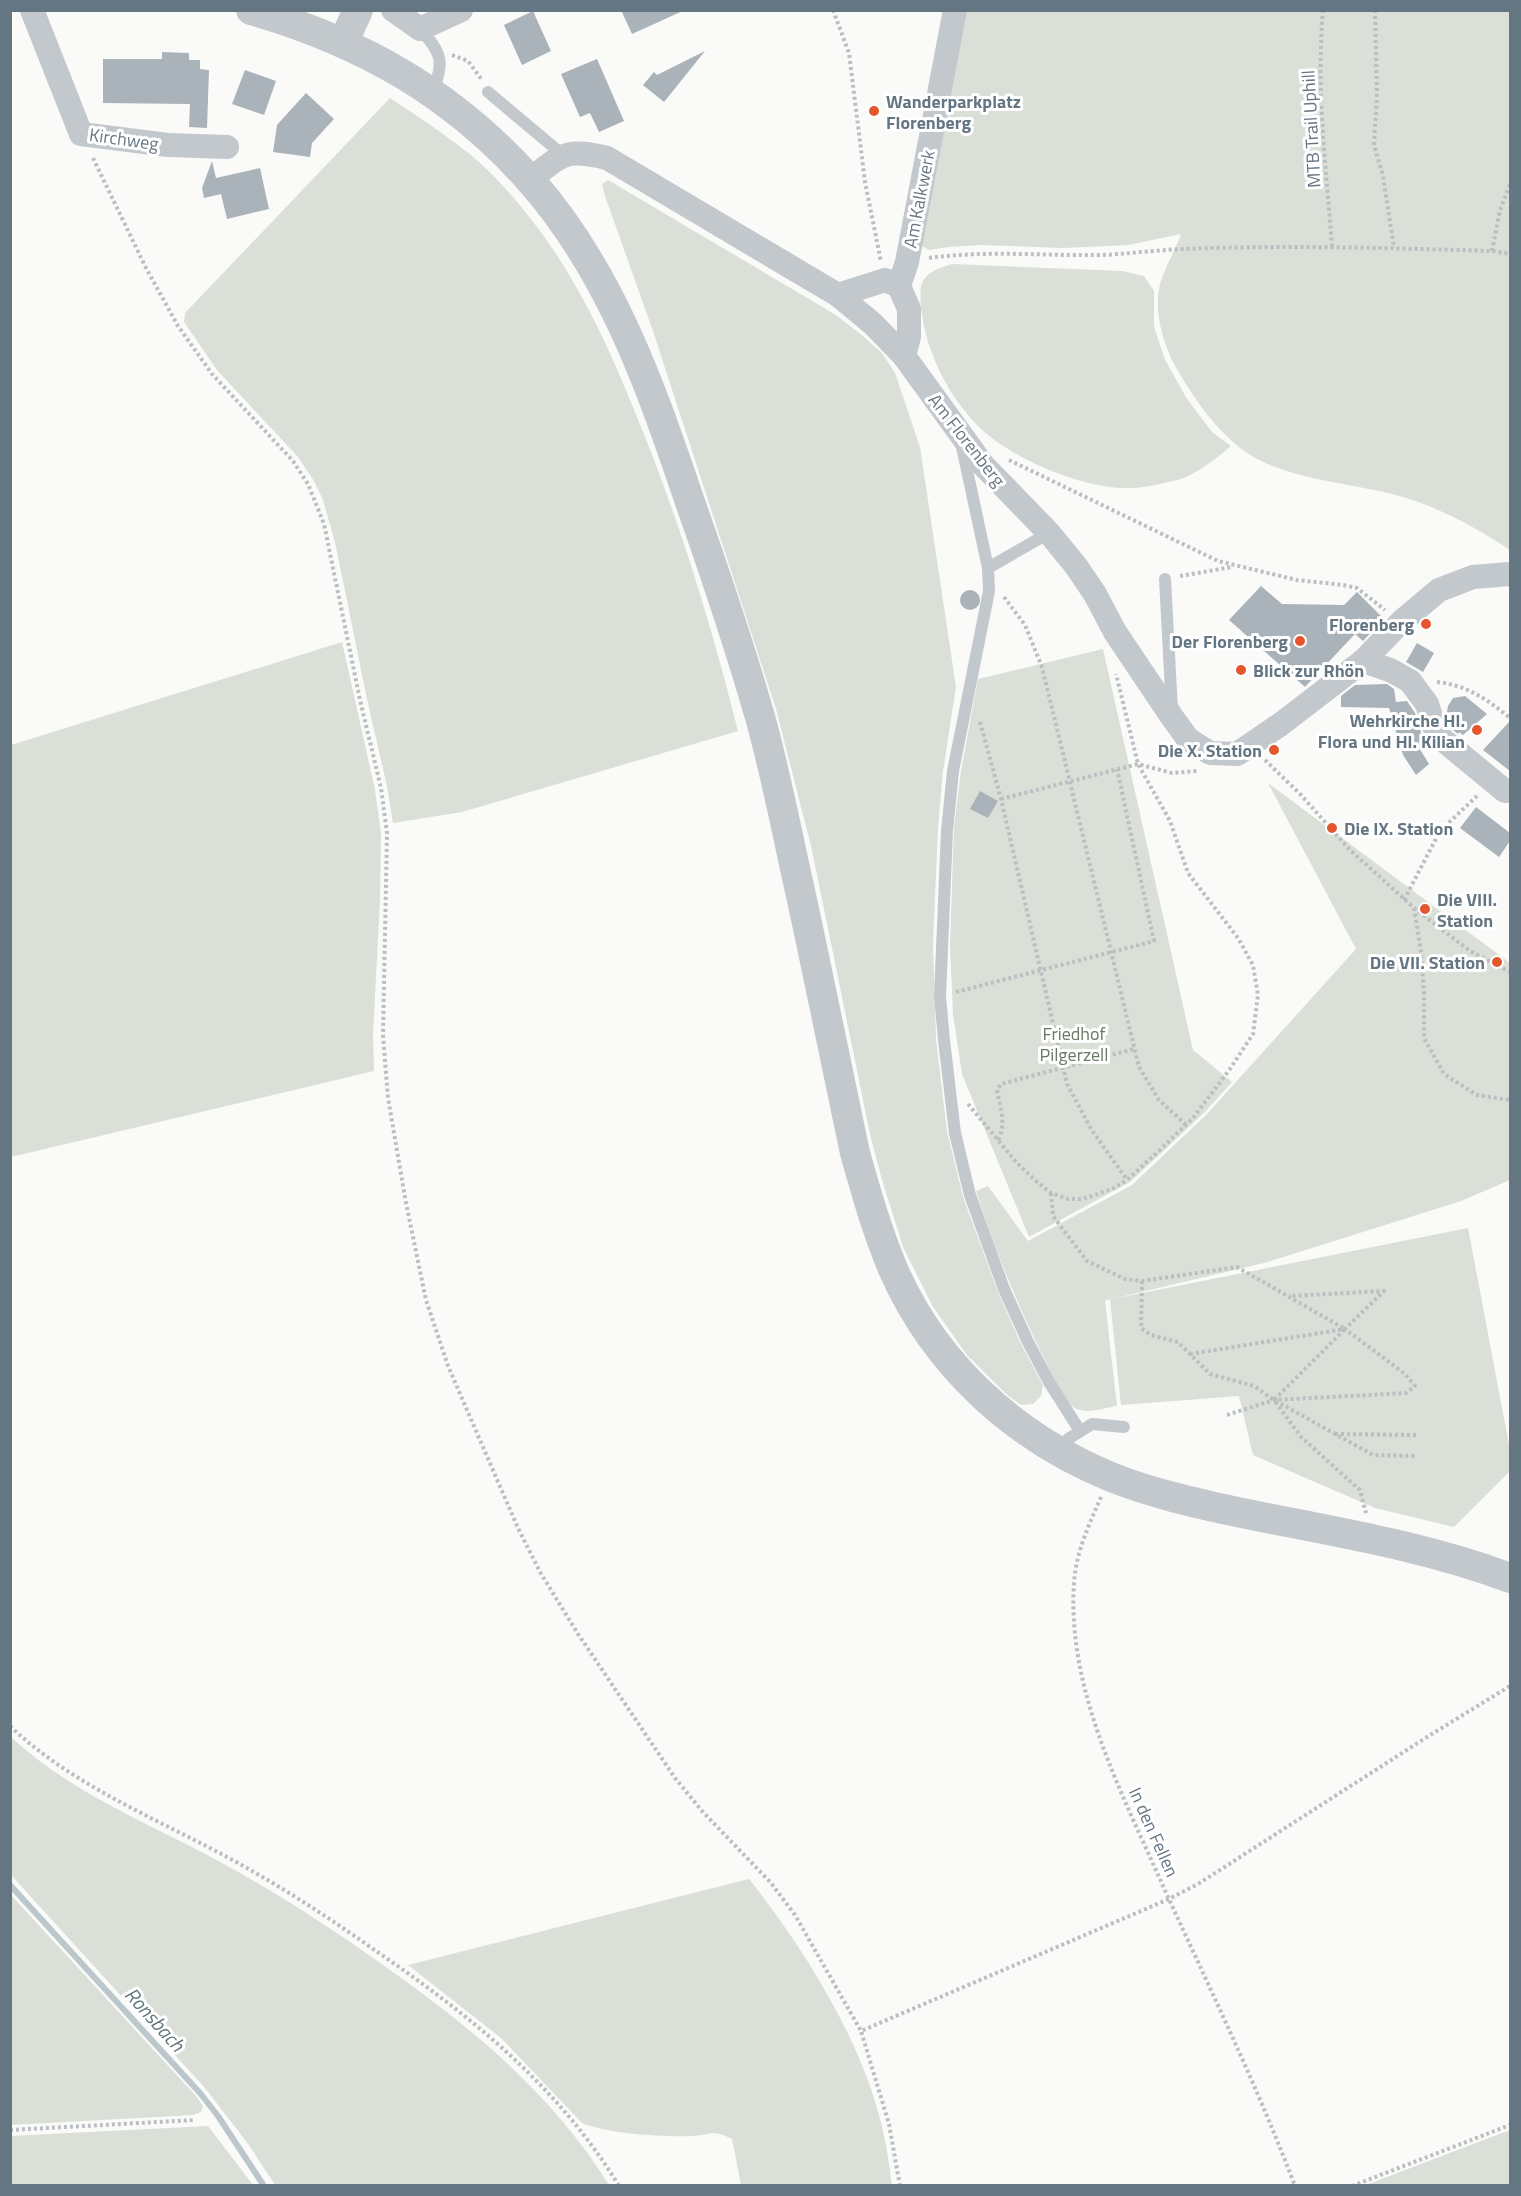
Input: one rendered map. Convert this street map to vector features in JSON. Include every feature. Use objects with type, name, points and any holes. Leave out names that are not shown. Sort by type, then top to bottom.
[{"type":"street","name":"Kirchweg","points":[[32,10],[81,134],[168,145],[227,147]]},
{"type":"street","points":[[251,10],[343,43],[408,76],[432,93],[500,150],[529,180],[572,235],[594,270],[631,343],[668,440],[720,590],[773,769],[855,1153],[868,1200],[893,1269],[923,1324],[973,1386],[1018,1426],[1071,1443],[1110,1476],[1133,1485],[1201,1504],[1420,1550],[1510,1578]]},
{"type":"street","points":[[343,43],[358,10]]},
{"type":"street","points":[[393,10],[420,29],[461,10]]},
{"type":"street","name":"Am Kalkwerk","points":[[892,283],[908,262],[955,10]]},
{"type":"street","name":"Am Florenberg","points":[[563,155],[580,152],[607,158],[838,295],[873,324],[904,356],[983,465],[1049,533],[1076,566],[1095,594],[1115,632],[1188,739],[1210,753],[1221,754]]},
{"type":"street","points":[[529,180],[563,155]]},
{"type":"street","points":[[838,295],[892,283],[909,309],[909,337],[904,356]]},
{"type":"street","points":[[1221,754],[1237,753],[1281,724],[1363,661],[1401,622],[1439,591],[1473,577],[1510,574]]},
{"type":"street","points":[[1363,661],[1390,670],[1410,681],[1427,704],[1437,735],[1505,791]]},
{"type":"lane","points":[[420,29],[435,46],[441,60],[440,72],[432,93]]},
{"type":"lane","points":[[488,92],[563,155]]},
{"type":"lane","points":[[960,436],[988,568],[989,591],[953,771],[947,831],[940,996],[955,1133],[970,1195],[986,1242],[1004,1289],[1049,1382],[1071,1443],[1092,1424],[1124,1427]]},
{"type":"lane","points":[[988,568],[1049,533]]},
{"type":"lane","points":[[1165,579],[1172,717]]},
{"type":"path","points":[[832,10],[849,53],[873,228],[892,283]]},
{"type":"path","name":"MTB Trail Uphill","points":[[1323,10],[1322,111],[1332,247]]},
{"type":"path","points":[[1375,10],[1377,95],[1374,145],[1383,176],[1394,249]]},
{"type":"path","points":[[438,54],[455,55],[468,62],[488,92]]},
{"type":"path","points":[[81,134],[146,268],[178,326],[212,374],[292,461],[308,484],[324,524],[386,821],[388,859],[383,1035],[388,1098],[426,1300],[448,1366],[518,1528],[540,1572],[578,1634],[675,1778],[702,1811],[771,1883],[795,1915],[861,2031],[889,2124],[900,2186]]},
{"type":"path","points":[[1492,251],[1500,210],[1510,184]]},
{"type":"path","points":[[908,262],[951,255],[1129,254],[1181,249],[1332,247],[1492,251],[1510,254]]},
{"type":"path","points":[[1001,456],[1218,561],[1297,580],[1357,588],[1401,622]]},
{"type":"path","points":[[1165,579],[1234,566]]},
{"type":"path","points":[[988,587],[1001,594],[1025,626],[1042,667],[1139,1067],[1159,1100],[1186,1125]]},
{"type":"path","points":[[950,1081],[1030,1175],[1051,1193],[1068,1199],[1083,1199],[1099,1194],[1126,1180],[1186,1125],[1230,1069],[1253,1034],[1258,995],[1253,965],[1238,938],[1188,873],[1170,821],[1138,764],[1111,656],[1115,632]]},
{"type":"path","points":[[1410,681],[1450,683],[1469,689],[1510,718]]},
{"type":"path","points":[[970,686],[1001,798],[1067,1084],[1091,1129],[1126,1180]]},
{"type":"path","points":[[1250,745],[1349,849],[1404,900],[1470,951],[1510,972]]},
{"type":"path","points":[[1001,798],[1138,764],[1172,773],[1195,772],[1213,765],[1221,754]]},
{"type":"path","points":[[940,996],[1154,941],[1117,769]]},
{"type":"path","points":[[1404,900],[1440,831],[1453,819]]},
{"type":"path","points":[[1414,908],[1423,972],[1424,1038],[1444,1074],[1477,1095],[1510,1100]]},
{"type":"path","points":[[1505,970],[1510,966]]},
{"type":"path","points":[[998,1140],[1003,1131],[997,1090],[1001,1084],[1134,1048]]},
{"type":"path","points":[[1051,1193],[1053,1216],[1087,1261],[1125,1279],[1142,1281],[1237,1267],[1345,1329],[1405,1374],[1414,1386],[1406,1393],[1274,1400],[1227,1415]]},
{"type":"path","points":[[1142,1281],[1141,1328],[1151,1335],[1178,1342],[1210,1374],[1254,1386],[1274,1400],[1373,1455],[1417,1456]]},
{"type":"path","points":[[1274,1400],[1384,1291],[1288,1296]]},
{"type":"path","points":[[1189,1354],[1345,1329]]},
{"type":"path","points":[[1274,1400],[1301,1437],[1360,1490],[1367,1514]]},
{"type":"path","points":[[1335,1434],[1416,1435]]},
{"type":"path","name":"In den Fellen","points":[[1110,1476],[1083,1538],[1074,1583],[1077,1643],[1085,1687],[1104,1747],[1169,1899],[1261,2100],[1295,2186]]},
{"type":"path","points":[[861,2031],[1169,1899],[1198,1884],[1510,1686]]},
{"type":"path","points":[[10,1726],[38,1750],[83,1781],[282,1888],[453,2006],[497,2042],[577,2125],[594,2146],[619,2186]]},
{"type":"path","points":[[10,2130],[195,2120]]},
{"type":"path","points":[[1352,2186],[1510,2125]]},
{"type":"green space","points":[[1510,11],[1510,550],[1468,525],[1424,504],[1392,494],[1284,470],[1252,456],[1230,439],[1201,407],[1185,383],[1173,362],[1159,321],[1159,289],[1163,274],[1181,234],[1128,245],[1064,248],[980,245],[929,250],[922,246],[966,12]]},
{"type":"green space","points":[[390,98],[458,145],[492,175],[547,241],[591,313],[637,417],[667,494],[717,651],[738,731],[462,812],[393,823],[335,542],[323,500],[298,457],[217,370],[184,322],[185,313]]},
{"type":"green space","points":[[608,180],[836,315],[882,353],[895,373],[920,447],[956,687],[943,771],[933,944],[936,1039],[947,1131],[963,1197],[998,1292],[1021,1344],[1043,1385],[1041,1396],[1033,1404],[1021,1405],[1006,1394],[967,1355],[933,1307],[903,1247],[870,1134],[812,850],[776,709],[653,331],[605,196],[602,184]]},
{"type":"green space","points":[[952,264],[1122,271],[1144,276],[1154,291],[1154,327],[1165,360],[1187,399],[1212,432],[1231,446],[1204,467],[1184,478],[1139,488],[1105,486],[1066,476],[1027,460],[1009,449],[979,427],[957,401],[935,361],[929,343],[921,307],[922,283],[931,273]]},
{"type":"green space","points":[[342,642],[375,790],[381,833],[373,1034],[374,1071],[11,1157],[11,745]]},
{"type":"green space","name":"Friedhof Pilgerzell","points":[[1103,649],[1193,1050],[1232,1082],[1205,1112],[1130,1182],[1029,1237],[962,1074],[953,1014],[950,946],[954,827],[961,771],[978,679]]},
{"type":"green space","points":[[1268,783],[1510,963],[1510,1180],[1461,1201],[1268,1262],[1112,1299],[1468,1228],[1510,1450],[1510,1471],[1454,1527],[1375,1508],[1253,1455],[1239,1396],[1121,1405],[1110,1299],[1105,1301],[1117,1406],[1088,1411],[1072,1406],[1057,1386],[1026,1320],[999,1257],[976,1191],[988,1186],[1028,1241],[1132,1185],[1206,1115],[1356,949]]},
{"type":"green space","points":[[11,1737],[35,1757],[86,1792],[262,1886],[355,1945],[407,1982],[472,2033],[533,2088],[586,2151],[609,2185],[275,2185],[249,2145],[205,2088],[11,1875]]},
{"type":"green space","points":[[749,1879],[810,1965],[846,2029],[873,2094],[884,2134],[892,2185],[741,2185],[732,2139],[725,2136],[716,2133],[692,2136],[636,2134],[606,2130],[582,2123],[501,2038],[408,1965]]},
{"type":"green space","points":[[10,1894],[196,2096],[203,2106],[201,2112],[193,2115],[11,2125]]},
{"type":"green space","points":[[208,2126],[253,2185],[11,2185],[11,2136]]},
{"type":"green space","points":[[1510,2130],[1510,2185],[1366,2185]]},
{"type":"building","points":[[621,10],[685,10],[632,34]]},
{"type":"building","points":[[533,11],[551,51],[522,65],[504,25]]},
{"type":"building","points":[[705,51],[664,102],[643,85],[654,72],[657,75]]},
{"type":"building","points":[[162,52],[189,53],[189,60],[200,60],[200,69],[209,70],[207,128],[189,127],[190,104],[103,103],[103,59],[162,59]]},
{"type":"building","points":[[597,59],[624,121],[599,132],[590,113],[580,117],[561,74]]},
{"type":"building","points":[[245,70],[276,81],[264,115],[232,104]]},
{"type":"building","points":[[306,93],[334,119],[312,143],[310,157],[273,152],[277,125]]},
{"type":"building","points":[[212,161],[216,178],[260,168],[269,209],[227,219],[221,194],[204,198],[202,188]]},
{"type":"building","name":"Der Florenberg","points":[[1261,586],[1282,604],[1344,605],[1357,592],[1384,619],[1363,641],[1355,634],[1305,687],[1229,620]]},
{"type":"building","points":[[970,590],[977,593],[980,600],[977,607],[970,610],[963,607],[960,600],[963,593]]},
{"type":"building","points":[[1417,643],[1434,653],[1423,672],[1406,662]]},
{"type":"building","points":[[1387,684],[1394,689],[1396,702],[1407,701],[1415,713],[1426,749],[1421,751],[1429,764],[1416,775],[1403,755],[1389,708],[1341,707],[1341,696],[1355,685]]},
{"type":"building","points":[[1465,696],[1487,714],[1463,735],[1449,727],[1446,718],[1448,706],[1453,698]]},
{"type":"building","points":[[1510,721],[1510,771],[1483,750]]},
{"type":"building","points":[[980,791],[998,801],[988,818],[970,809]]},
{"type":"building","points":[[1476,807],[1510,833],[1510,841],[1499,857],[1460,828]]},
{"type":"waterway","name":"Ronsbach","points":[[10,1885],[200,2093],[264,2186]]},
{"type":"place","name":"Wanderparkplatz Florenberg","points":[[874,111]]},
{"type":"place","name":"Florenberg","points":[[1426,624]]},
{"type":"place","name":"Der Florenberg","points":[[1300,641]]},
{"type":"place","name":"Blick zur Rhön","points":[[1241,670]]},
{"type":"place","name":"Wehrkirche Hl. Flora und Hl. Kilian","points":[[1477,730]]},
{"type":"place","name":"Die X. Station","points":[[1274,750]]},
{"type":"place","name":"Die IX. Station","points":[[1332,828]]},
{"type":"place","name":"Die VIII. Station","points":[[1425,909]]},
{"type":"place","name":"Die VII. Station","points":[[1497,962]]}]
